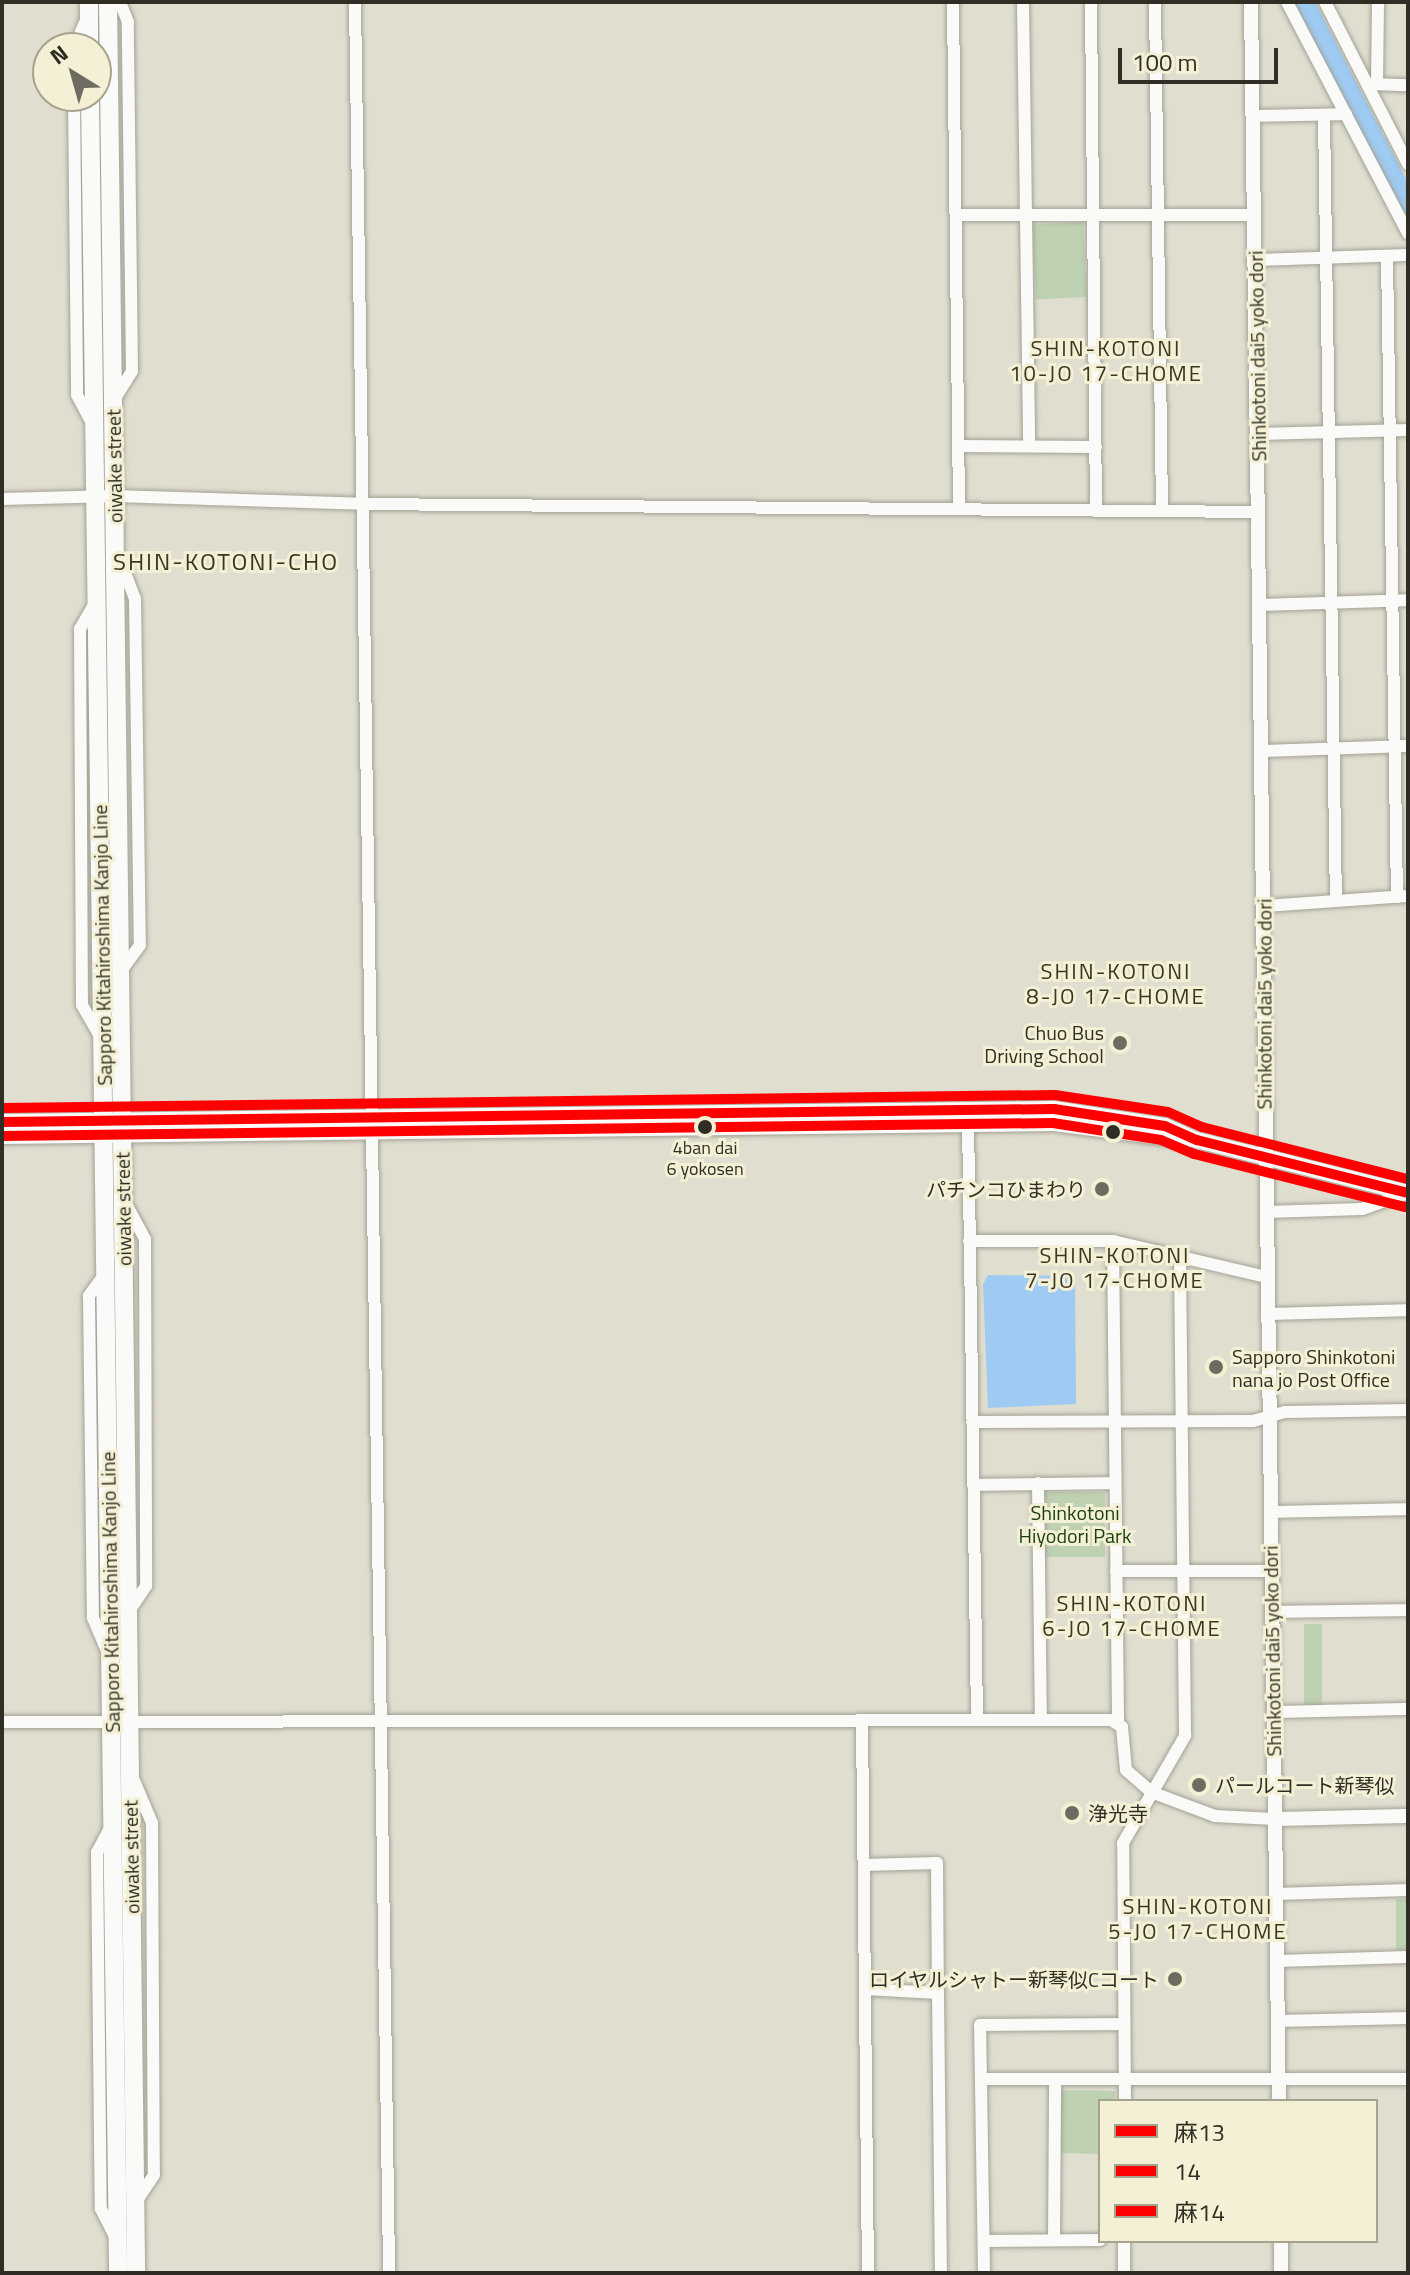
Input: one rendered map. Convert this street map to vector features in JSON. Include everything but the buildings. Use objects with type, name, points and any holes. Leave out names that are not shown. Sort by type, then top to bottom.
[{"type":"main road","name":"oiwake street","points":[[108,2],[113,401],[105,498],[115,543],[120,973],[113,1128],[123,1197],[128,1612],[120,1721],[130,1771],[136,2273]]},
{"type":"main road","points":[[89,8],[89,32]]},
{"type":"main road","name":"Sapporo Kitahiroshima Kanjo Line","points":[[90,112],[95,428],[105,498],[97,600],[103,1042],[113,1128],[106,1272],[111,1659],[120,1721],[113,1823],[118,2273]]},
{"type":"main road","points":[[2,1136],[113,1128],[968,1118],[1054,1123],[1197,1140],[1408,1193]]},
{"type":"main road","points":[[2,1122],[113,1128]]},
{"type":"street","points":[[113,401],[132,371],[128,22],[120,2]]},
{"type":"street","points":[[355,2],[389,2273]]},
{"type":"street","points":[[953,2],[959,509]]},
{"type":"street","points":[[1023,2],[1029,446]]},
{"type":"street","points":[[1091,2],[1096,511]]},
{"type":"street","points":[[1155,2],[1162,511]]},
{"type":"street","name":"Shinkotoni dai5 yoko dori","points":[[1251,2],[1279,2099]]},
{"type":"street","points":[[1287,2],[1408,233]]},
{"type":"street","points":[[1325,2],[1372,84],[1408,164]]},
{"type":"street","points":[[1372,84],[1378,2]]},
{"type":"street","points":[[80,32],[89,8]]},
{"type":"street","points":[[1372,84],[1408,85]]},
{"type":"street","points":[[74,112],[77,395],[95,428]]},
{"type":"street","points":[[1253,116],[1346,114]]},
{"type":"street","points":[[1324,115],[1336,901]]},
{"type":"street","points":[[956,215],[1255,215]]},
{"type":"street","points":[[1255,260],[1408,255]]},
{"type":"street","points":[[1264,906],[1402,897],[1393,746],[1387,256]]},
{"type":"street","points":[[1259,434],[1408,430]]},
{"type":"street","points":[[958,446],[1096,447]]},
{"type":"street","points":[[2,499],[1259,512]]},
{"type":"street","points":[[1260,605],[1408,600]]},
{"type":"street","points":[[1262,751],[1408,746]]},
{"type":"street","points":[[968,1118],[977,1720]]},
{"type":"street","points":[[1266,1212],[1362,1209],[1408,1193]]},
{"type":"street","points":[[969,1241],[1113,1241],[1267,1277]]},
{"type":"street","points":[[1113,1241],[1118,1723],[1126,1770],[1151,1792],[1215,1816],[1274,1819],[1408,1816]]},
{"type":"street","points":[[1125,2099],[1123,1843],[1185,1736],[1180,1257]]},
{"type":"street","points":[[1267,1314],[1408,1310]]},
{"type":"street","points":[[972,1422],[1183,1422],[1269,1417],[1285,1412],[1408,1410]]},
{"type":"street","points":[[1038,1483],[1041,1720]]},
{"type":"street","points":[[973,1485],[1115,1483]]},
{"type":"street","points":[[1270,1512],[1408,1509]]},
{"type":"street","points":[[1116,1571],[1271,1571]]},
{"type":"street","points":[[1272,1612],[1408,1610]]},
{"type":"street","points":[[1273,1712],[1408,1709]]},
{"type":"street","points":[[862,1720],[868,2273]]},
{"type":"street","points":[[2,1722],[1041,1720],[1118,1723]]},
{"type":"street","points":[[864,1865],[937,1863],[941,2273]]},
{"type":"street","points":[[1276,1894],[1408,1890]]},
{"type":"street","points":[[1277,1961],[1408,1957]]},
{"type":"street","points":[[865,1989],[938,1993]]},
{"type":"street","points":[[1278,2021],[1408,2018]]},
{"type":"street","points":[[984,2273],[980,2025],[1124,2024]]},
{"type":"street","points":[[981,2079],[1408,2079]]},
{"type":"street","points":[[1054,2239],[1055,2079]]},
{"type":"street","points":[[984,2241],[1098,2240]]},
{"type":"street","points":[[1124,2243],[1124,2273]]},
{"type":"street","points":[[1281,2243],[1281,2273]]},
{"type":"green space","points":[[1083,222],[1087,297],[1036,300],[1032,225]]},
{"type":"green space","name":"Shinkotoni Hiyodori Park","points":[[1044,1492],[1105,1492],[1105,1557],[1044,1557]]},
{"type":"green space","points":[[1304,1624],[1322,1624],[1322,1706],[1304,1706]]},
{"type":"green space","points":[[1396,1899],[1408,1899],[1408,1950],[1396,1950]]},
{"type":"green space","points":[[1060,2090],[1115,2091],[1115,2099],[1098,2099],[1098,2154],[1060,2153]]},
{"type":"water","points":[[988,1275],[1075,1276],[1076,1404],[988,1408],[983,1284]]},
{"type":"waterway","points":[[1304,2],[1408,204]]},
{"type":"transit line","name":"麻14","points":[[2,1108],[1055,1095],[1168,1112],[1202,1127],[1408,1179]]},
{"type":"transit line","name":"麻13","points":[[2,1122],[1054,1109],[1165,1126],[1197,1140],[1408,1193]]},
{"type":"transit line","name":"14","points":[[2,1136],[1053,1123],[1161,1140],[1194,1154],[1405,1207]]},
{"type":"place","name":"Chuo Bus Driving School","points":[[1120,1043]]},
{"type":"place","name":"4ban dai 6 yokosen","points":[[705,1127]]},
{"type":"place","name":"パチンコひまわり","points":[[1102,1189]]},
{"type":"place","name":"Sapporo Shinkotoni nana jo Post Office","points":[[1216,1367]]},
{"type":"place","name":"パールコート新琴似","points":[[1199,1785]]},
{"type":"place","name":"浄光寺","points":[[1072,1813]]},
{"type":"place","name":"ロイヤルシャトー新琴似Cコート","points":[[1175,1979]]},
{"type":"district","name":"SHIN-KOTONI 10-JO 17-CHOME","points":[[1106,360]]},
{"type":"district","name":"SHIN-KOTONI-CHO","points":[[226,562]]},
{"type":"district","name":"SHIN-KOTONI 8-JO 17-CHOME","points":[[1116,984]]},
{"type":"district","name":"SHIN-KOTONI 7-JO 17-CHOME","points":[[1115,1268]]},
{"type":"district","name":"SHIN-KOTONI 6-JO 17-CHOME","points":[[1132,1616]]},
{"type":"district","name":"SHIN-KOTONI 5-JO 17-CHOME","points":[[1198,1918]]}]
